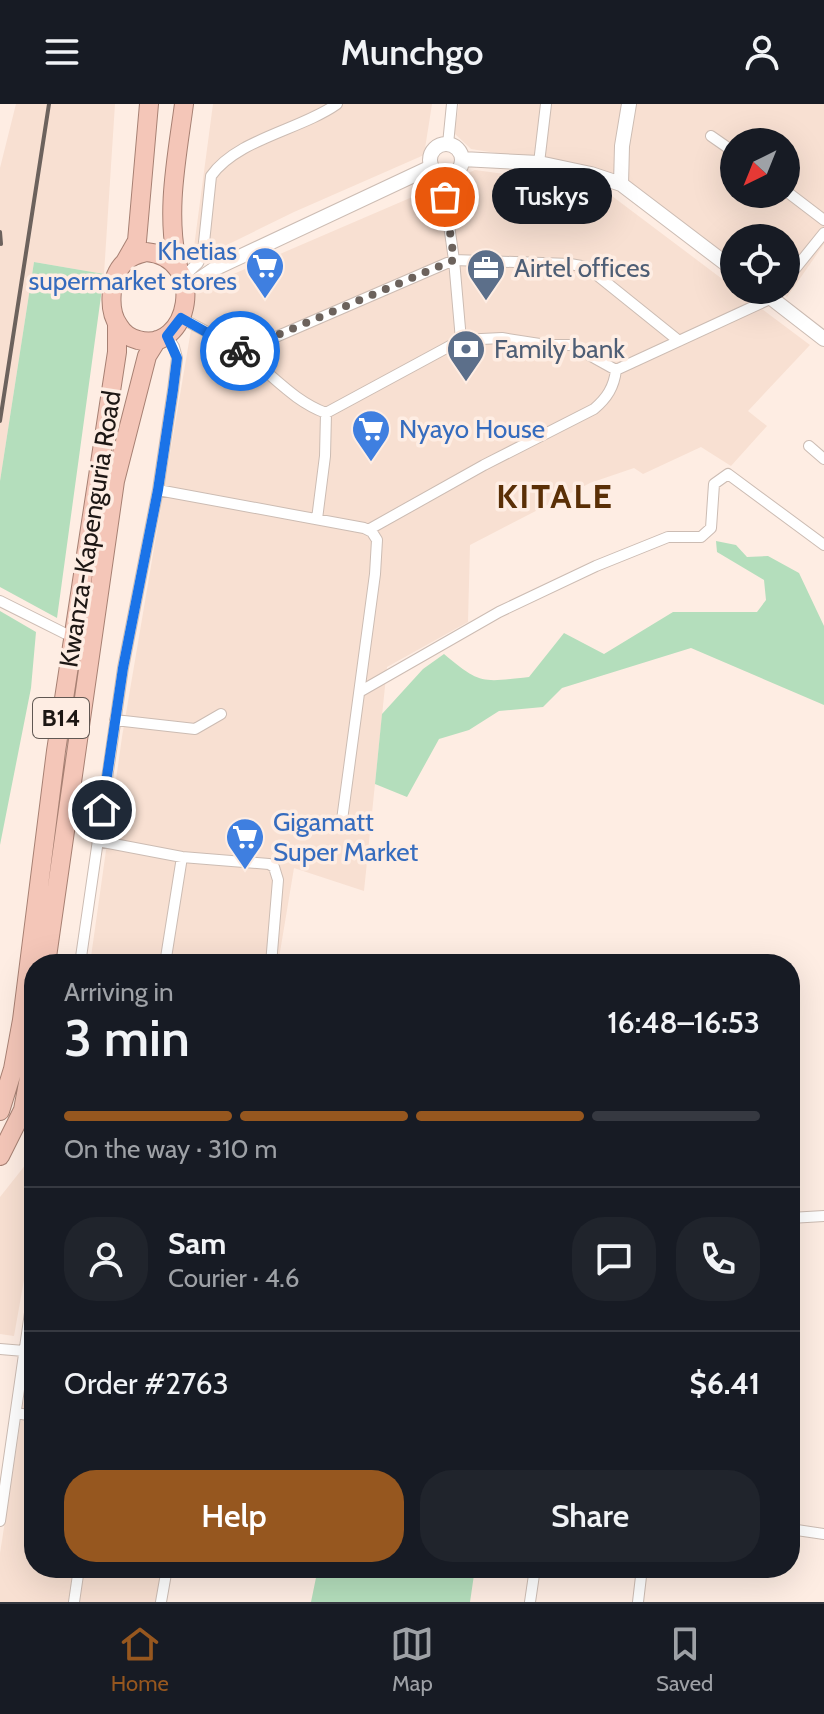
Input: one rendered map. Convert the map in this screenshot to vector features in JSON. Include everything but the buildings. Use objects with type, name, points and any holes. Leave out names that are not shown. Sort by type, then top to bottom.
[{"type":"highway","name":"B14","points":[[117,324],[112,313],[114,283],[137,241],[149,104]]},
{"type":"highway","points":[[181,318],[182,277],[172,234],[184,104]]},
{"type":"highway","points":[[125,262],[146,252],[169,258],[182,277]]},
{"type":"highway","name":"B14","points":[[162,338],[181,318]]},
{"type":"highway","points":[[117,324],[135,340],[162,338]]},
{"type":"highway","name":"Kwanza-Kapenguria Road","points":[[47,954],[117,352],[117,324]]},
{"type":"highway","name":"Kwanza-Kapenguria Road","points":[[30,954],[42,858],[115,481],[147,356],[162,338]]},
{"type":"highway","name":"Kwanza-Kapenguria Road","points":[[0,1111],[13,1069],[24,1004]]},
{"type":"highway","points":[[0,1156],[24,1107]]},
{"type":"street","points":[[182,277],[198,263],[203,252],[211,176],[217,167],[240,151],[337,104]]},
{"type":"street","points":[[448,144],[452,104]]},
{"type":"street","points":[[539,163],[546,104]]},
{"type":"street","points":[[621,184],[622,146],[629,104]]},
{"type":"street","points":[[711,136],[720,142]]},
{"type":"street","points":[[182,277],[205,274],[436,172],[456,174],[462,159],[456,148],[448,144],[433,150],[430,159],[436,172],[454,260],[461,340]]},
{"type":"street","points":[[462,159],[539,163],[621,184],[720,259]]},
{"type":"street","points":[[800,202],[824,220]]},
{"type":"street","points":[[800,263],[824,233]]},
{"type":"street","points":[[241,352],[454,260],[587,267],[679,341]]},
{"type":"street","points":[[368,530],[484,465],[594,409],[610,391],[616,370],[749,304]]},
{"type":"street","points":[[783,304],[824,339]]},
{"type":"street","points":[[181,318],[241,352],[293,396],[326,413],[461,340],[502,338],[546,345],[571,345],[616,370]]},
{"type":"street","points":[[81,954],[123,668],[158,490],[177,358],[162,338]]},
{"type":"street","points":[[317,519],[325,456],[326,413]]},
{"type":"street","points":[[809,446],[824,459]]},
{"type":"street","points":[[361,691],[499,612],[596,566],[668,537],[701,537],[711,528],[714,484],[728,474],[824,545]]},
{"type":"street","points":[[158,490],[368,530],[377,540],[361,691],[342,820]]},
{"type":"street","points":[[0,601],[83,641]]},
{"type":"street","points":[[115,720],[195,729],[221,714]]},
{"type":"street","points":[[98,841],[182,857],[269,864],[274,867],[278,880],[272,954]]},
{"type":"street","points":[[167,954],[182,857]]},
{"type":"street","points":[[800,1217],[824,1216]]},
{"type":"street","points":[[0,1349],[24,1351],[0,1521]]},
{"type":"street","points":[[16,1413],[24,1414]]},
{"type":"street","points":[[800,1530],[824,1534]]},
{"type":"street","points":[[74,1602],[78,1578]]},
{"type":"street","points":[[161,1602],[165,1578]]},
{"type":"street","points":[[530,1602],[534,1578]]},
{"type":"street","points":[[638,1602],[641,1578]]},
{"type":"shaded area","points":[[16,104],[115,104],[104,274],[34,262],[0,481],[0,168]]},
{"type":"shaded area","points":[[213,104],[432,104],[424,155],[294,212],[192,262]]},
{"type":"shaded area","points":[[459,104],[824,104],[824,244],[800,278],[800,224],[720,224],[720,250],[629,183],[603,170],[471,149],[454,133]]},
{"type":"shaded area","points":[[475,170],[600,187],[720,277],[720,304],[756,304],[810,345],[748,411],[767,426],[731,466],[701,447],[643,474],[634,468],[590,483],[470,545],[468,622],[387,667],[364,891],[294,868],[280,954],[91,954],[122,737],[191,330],[188,313],[194,291]]},
{"type":"shaded area","points":[[24,1167],[24,1280],[14,1336],[0,1334],[0,1197]]},
{"type":"shaded area","points":[[24,1399],[24,1578],[162,1578],[157,1602],[0,1602],[0,1553]]},
{"type":"green space","points":[[34,262],[104,274],[57,618],[0,587],[0,481]]},
{"type":"green space","points":[[716,541],[736,545],[747,557],[768,556],[799,573],[824,626],[824,705],[691,648],[562,688],[543,707],[499,711],[469,730],[439,739],[407,797],[375,784],[382,714],[423,669],[444,654],[466,671],[483,679],[529,677],[564,633],[604,654],[673,612],[757,612],[766,600],[764,580],[717,552]]},
{"type":"green space","points":[[0,611],[36,632],[31,688],[0,845]]},
{"type":"green space","points":[[316,1578],[474,1578],[470,1602],[311,1602]]},
{"type":"railway","points":[[0,421],[49,104]]},
{"type":"railway","points":[[0,232],[1,244]]},
{"type":"way so far","points":[[240,351],[454,260],[445,197]]},
{"type":"place","name":"Tuskys","points":[[445,197]]},
{"type":"place","name":"Khetias supermarket stores","points":[[265,300]]},
{"type":"place","name":"Airtel offices","points":[[486,302]]},
{"type":"place","name":"Family bank","points":[[466,383]]},
{"type":"place","name":"Nyayo House","points":[[371,463]]},
{"type":"place","name":"Gigamatt Super Market","points":[[245,871]]},
{"type":"district","name":"KITALE","points":[[555,496]]},
{"type":"route","points":[[102,810],[123,668],[158,490],[173,390],[177,358],[167,336],[181,318],[240,351]]}]
